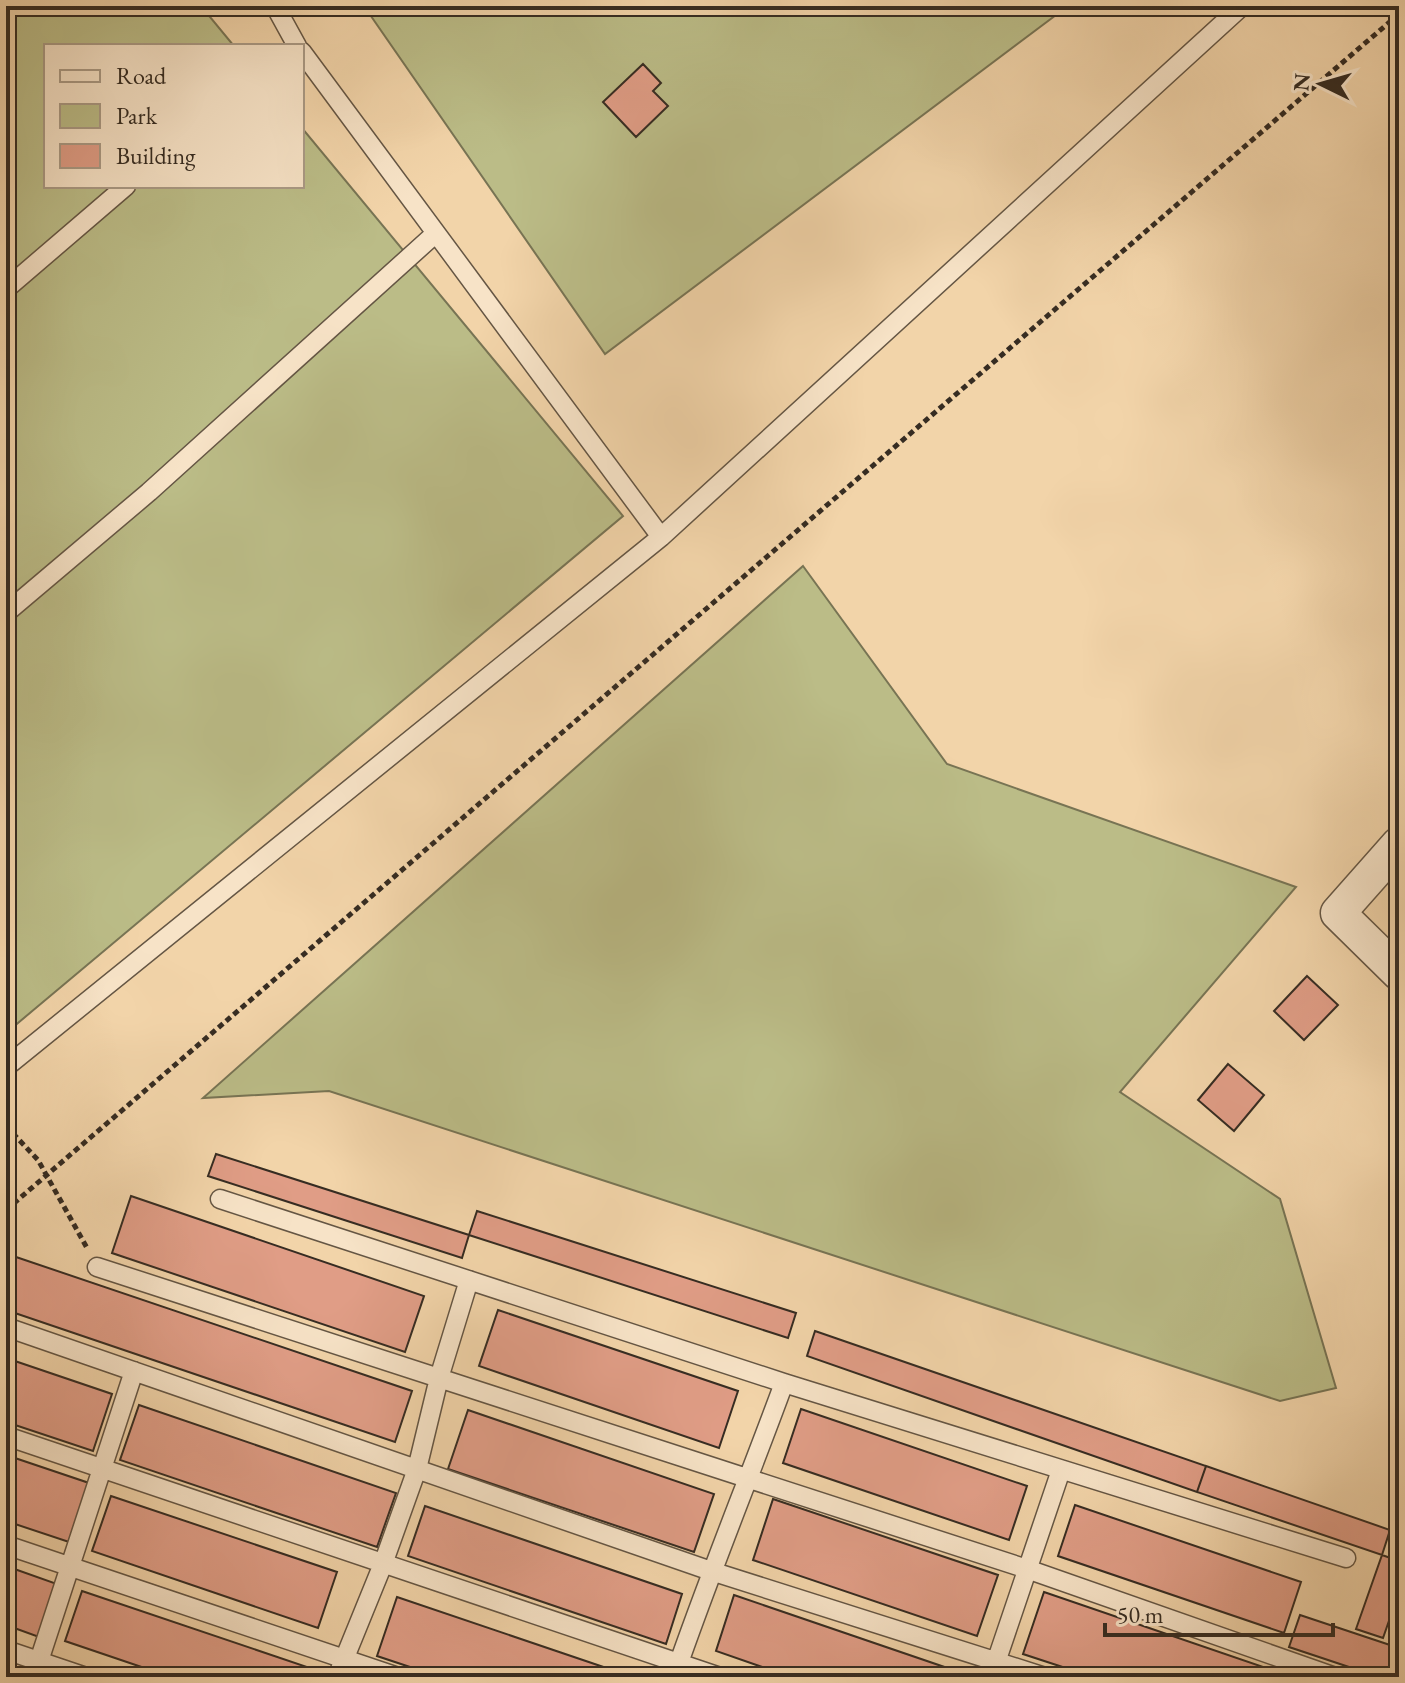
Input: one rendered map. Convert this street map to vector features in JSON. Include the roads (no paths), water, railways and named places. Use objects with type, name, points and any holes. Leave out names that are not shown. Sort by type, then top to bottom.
[{"type":"street","points":[[1399,844],[1338,913],[1399,973]]},
{"type":"lane","points":[[275,6],[290,42]]},
{"type":"lane","points":[[6,1067],[661,537],[1242,6]]},
{"type":"lane","points":[[304,55],[661,537]]},
{"type":"lane","points":[[6,289],[124,188]]},
{"type":"lane","points":[[6,613],[149,492],[436,233]]},
{"type":"lane","points":[[220,1199],[784,1383],[1346,1558]]},
{"type":"lane","points":[[97,1267],[1027,1569],[1335,1677]]},
{"type":"lane","points":[[337,1677],[417,1469],[439,1378],[469,1280]]},
{"type":"lane","points":[[6,1327],[994,1669],[1045,1677]]},
{"type":"lane","points":[[39,1661],[134,1371]]},
{"type":"lane","points":[[677,1671],[711,1571],[784,1383]]},
{"type":"lane","points":[[6,1436],[383,1564],[677,1671],[720,1677]]},
{"type":"lane","points":[[994,1669],[1061,1470]]},
{"type":"lane","points":[[6,1545],[398,1677]]},
{"type":"lane","points":[[6,1650],[86,1677]]}]
